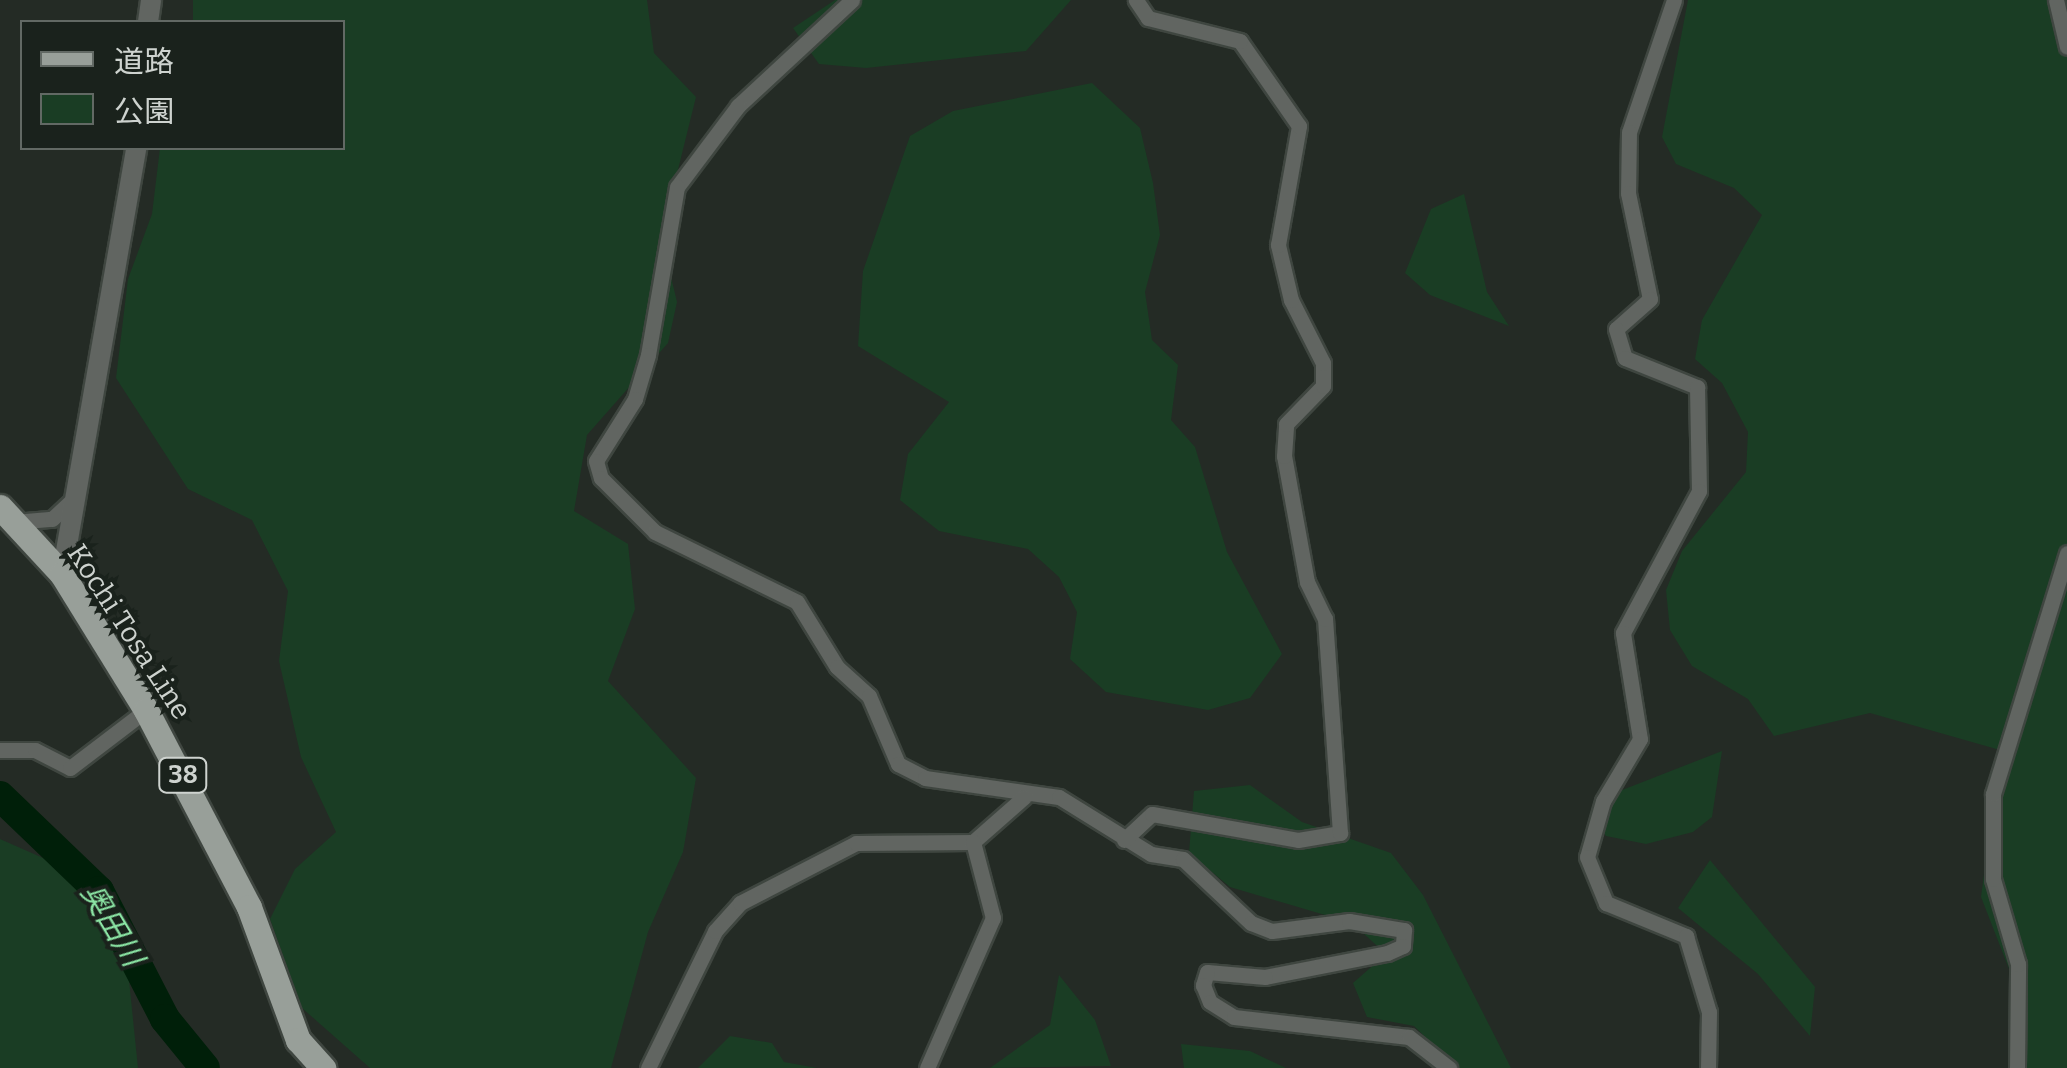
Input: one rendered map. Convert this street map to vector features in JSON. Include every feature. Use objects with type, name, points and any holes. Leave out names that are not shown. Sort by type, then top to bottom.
[{"type":"main road","name":"Kochi Tosa Line","points":[[7,514],[62,574],[146,710],[249,907],[298,1040],[322,1068]]},
{"type":"street","points":[[852,0],[738,106],[677,187],[644,370],[596,461],[625,511],[797,602],[837,667],[869,696],[898,764],[1024,796],[1059,797],[1124,840],[1183,859],[1251,923],[1272,931],[1349,922],[1404,930],[1403,946],[1388,953],[1265,976],[1207,972],[1203,985],[1210,1002],[1234,1017],[1409,1037],[1449,1068]]},
{"type":"street","points":[[1124,840],[1152,814],[1298,840],[1340,832],[1325,619],[1308,582],[1284,456],[1286,424],[1323,386],[1324,364],[1291,300],[1278,245],[1298,126],[1240,42],[1148,18],[1136,0]]},
{"type":"street","points":[[1674,0],[1629,132],[1628,193],[1650,299],[1616,329],[1624,358],[1697,387],[1699,491],[1623,633],[1640,738],[1603,800],[1587,857],[1606,903],[1686,936],[1709,1012],[1708,1068]]},
{"type":"street","points":[[2056,0],[2067,48]]},
{"type":"street","points":[[62,574],[71,501],[116,298],[136,150]]},
{"type":"street","points":[[7,514],[52,519],[71,501]]},
{"type":"street","points":[[2017,1068],[2018,964],[1993,879],[1993,794],[2067,553]]},
{"type":"street","points":[[0,750],[35,750],[70,768],[146,710]]},
{"type":"street","points":[[648,1068],[715,931],[763,887],[883,836],[973,842],[1024,796]]},
{"type":"street","points":[[927,1068],[993,918],[973,842]]},
{"type":"green space","points":[[193,0],[647,0],[654,53],[696,97],[669,206],[664,247],[677,302],[668,343],[587,435],[574,511],[628,544],[635,609],[608,681],[696,778],[683,852],[648,932],[611,1068],[370,1068],[302,1008],[270,919],[295,869],[336,832],[301,757],[279,661],[288,591],[252,520],[188,489],[116,378],[128,279],[152,214],[160,150],[345,150],[345,20],[193,20]]},
{"type":"green space","points":[[835,0],[1071,0],[1026,51],[866,68],[819,64],[793,28]]},
{"type":"green space","points":[[1688,0],[2067,0],[2067,1068],[2011,1068],[2011,974],[1981,897],[2000,750],[1870,713],[1774,736],[1748,699],[1692,666],[1670,630],[1666,590],[1682,551],[1746,472],[1748,432],[1722,383],[1695,359],[1702,320],[1762,215],[1734,188],[1676,164],[1662,137]]},
{"type":"green space","points":[[1092,83],[1140,128],[1153,183],[1160,235],[1145,292],[1152,340],[1178,365],[1171,420],[1195,447],[1227,552],[1282,654],[1250,698],[1208,710],[1106,692],[1070,659],[1077,612],[1059,577],[1028,549],[939,531],[900,500],[908,454],[949,402],[858,346],[863,271],[910,136],[953,111]]},
{"type":"green space","points":[[1464,194],[1487,292],[1509,326],[1430,295],[1405,273],[1431,209]]},
{"type":"green space","points":[[1722,751],[1712,817],[1693,832],[1646,844],[1606,836],[1593,818],[1617,792]]},
{"type":"green space","points":[[1250,785],[1302,822],[1391,853],[1423,895],[1511,1068],[1457,1068],[1414,1026],[1367,1017],[1353,983],[1386,954],[1352,923],[1230,887],[1189,853],[1194,791]]},
{"type":"green space","points":[[0,839],[77,873],[125,941],[138,1068],[0,1068]]},
{"type":"green space","points":[[1710,860],[1815,987],[1810,1036],[1758,974],[1678,908]]},
{"type":"green space","points":[[1059,975],[1095,1020],[1111,1066],[990,1068],[1050,1025]]},
{"type":"green space","points":[[730,1036],[772,1043],[784,1062],[817,1068],[698,1068]]},
{"type":"green space","points":[[1181,1044],[1250,1051],[1286,1068],[1184,1068]]},
{"type":"waterway","name":"奥田川","points":[[0,796],[99,891],[165,1019],[205,1068]]}]
